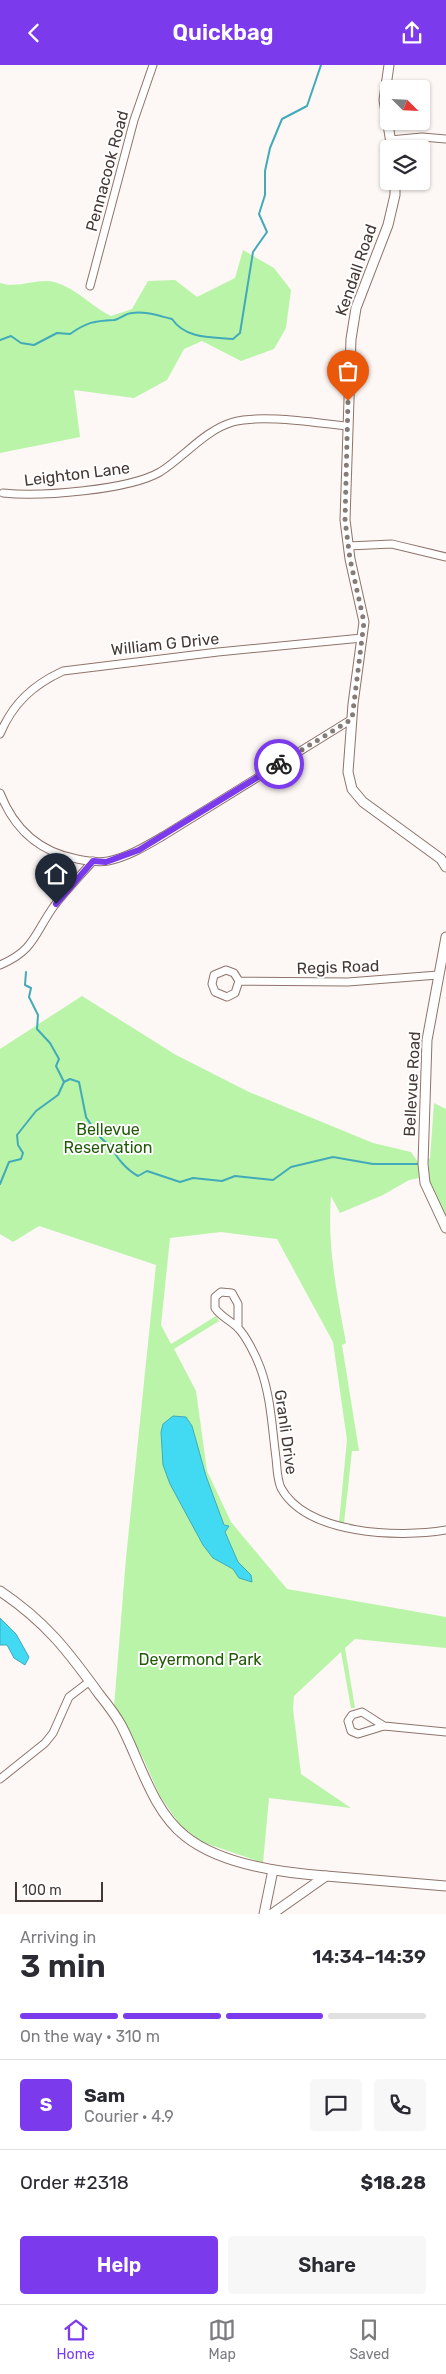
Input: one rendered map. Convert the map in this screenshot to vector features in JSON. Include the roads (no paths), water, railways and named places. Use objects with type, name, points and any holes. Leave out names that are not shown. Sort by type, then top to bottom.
[{"type":"street","name":"Pennacook Road","points":[[90,286],[134,120],[153,65]]},
{"type":"street","points":[[389,65],[384,100],[390,140]]},
{"type":"street","points":[[410,140],[422,137],[446,139]]},
{"type":"street","name":"Kendall Road","points":[[394,190],[394,202],[388,225],[352,318],[345,520],[348,546],[362,610],[362,638],[358,655],[352,719],[349,780],[352,789],[371,807],[444,862]]},
{"type":"street","name":"Leighton Lane","points":[[3,493],[54,494],[142,480],[162,471],[214,431],[232,422],[258,419],[347,425]]},
{"type":"street","points":[[348,546],[392,544],[446,557]]},
{"type":"street","name":"William G Drive","points":[[0,734],[13,708],[27,692],[42,680],[63,671],[209,653],[362,638]]},
{"type":"street","points":[[0,793],[10,816],[21,830],[38,845],[64,857],[106,862],[139,850],[352,719]]},
{"type":"street","points":[[0,965],[19,956],[29,947],[56,904],[93,861]]},
{"type":"street","name":"Bellevue Road","points":[[446,937],[427,1041],[423,1164],[425,1183],[446,1228]]},
{"type":"street","name":"Regis Road","points":[[239,981],[348,982],[438,975]]},
{"type":"street","name":"Granli Drive","points":[[238,1328],[237,1299],[229,1292],[221,1292],[215,1297],[215,1308],[223,1318],[238,1328],[260,1365],[266,1386],[281,1487],[297,1505],[314,1518],[340,1527],[408,1534],[446,1530]]},
{"type":"street","points":[[0,1591],[24,1607],[61,1642],[120,1724],[164,1813],[185,1836],[206,1849],[250,1865],[273,1870],[446,1885]]},
{"type":"street","points":[[0,1777],[45,1743],[53,1733],[69,1697],[90,1681]]},
{"type":"street","points":[[384,1726],[362,1712],[352,1715],[348,1721],[351,1731],[358,1735],[384,1726],[446,1731]]},
{"type":"street","points":[[264,1914],[273,1870]]},
{"type":"street","points":[[272,1914],[326,1876]]},
{"type":"water","points":[[173,1416],[186,1417],[192,1426],[206,1476],[224,1525],[229,1526],[225,1532],[238,1562],[251,1575],[252,1582],[239,1578],[233,1569],[213,1558],[203,1545],[170,1484],[163,1465],[161,1432],[163,1424]]},
{"type":"water","points":[[0,1618],[16,1634],[29,1657],[25,1665],[14,1658],[7,1645],[0,1645]]},
{"type":"waterway","points":[[0,340],[11,336],[21,343],[34,345],[57,333],[70,334],[91,323],[114,320],[128,314],[137,313],[152,314],[172,319],[178,326],[191,334],[233,339],[240,333],[253,252],[267,232],[259,214],[265,195],[265,171],[270,148],[282,119],[307,106],[321,65]]},
{"type":"waterway","points":[[26,972],[25,985],[31,988],[29,997],[38,1015],[37,1029],[50,1043],[59,1059],[56,1066],[64,1082]]},
{"type":"waterway","points":[[0,1184],[9,1162],[21,1159],[23,1153],[18,1145],[17,1135],[36,1111],[58,1095],[64,1082],[70,1079],[79,1082],[86,1117],[94,1129],[104,1141],[111,1145],[122,1163],[138,1176],[147,1171],[180,1182],[193,1178],[222,1181],[235,1176],[273,1180],[291,1167],[333,1157],[373,1164],[421,1164]]},
{"type":"park label","name":"Bellevue Reservation","points":[[108,1138]]},
{"type":"park label","name":"Deyermond Park","points":[[200,1659]]}]
